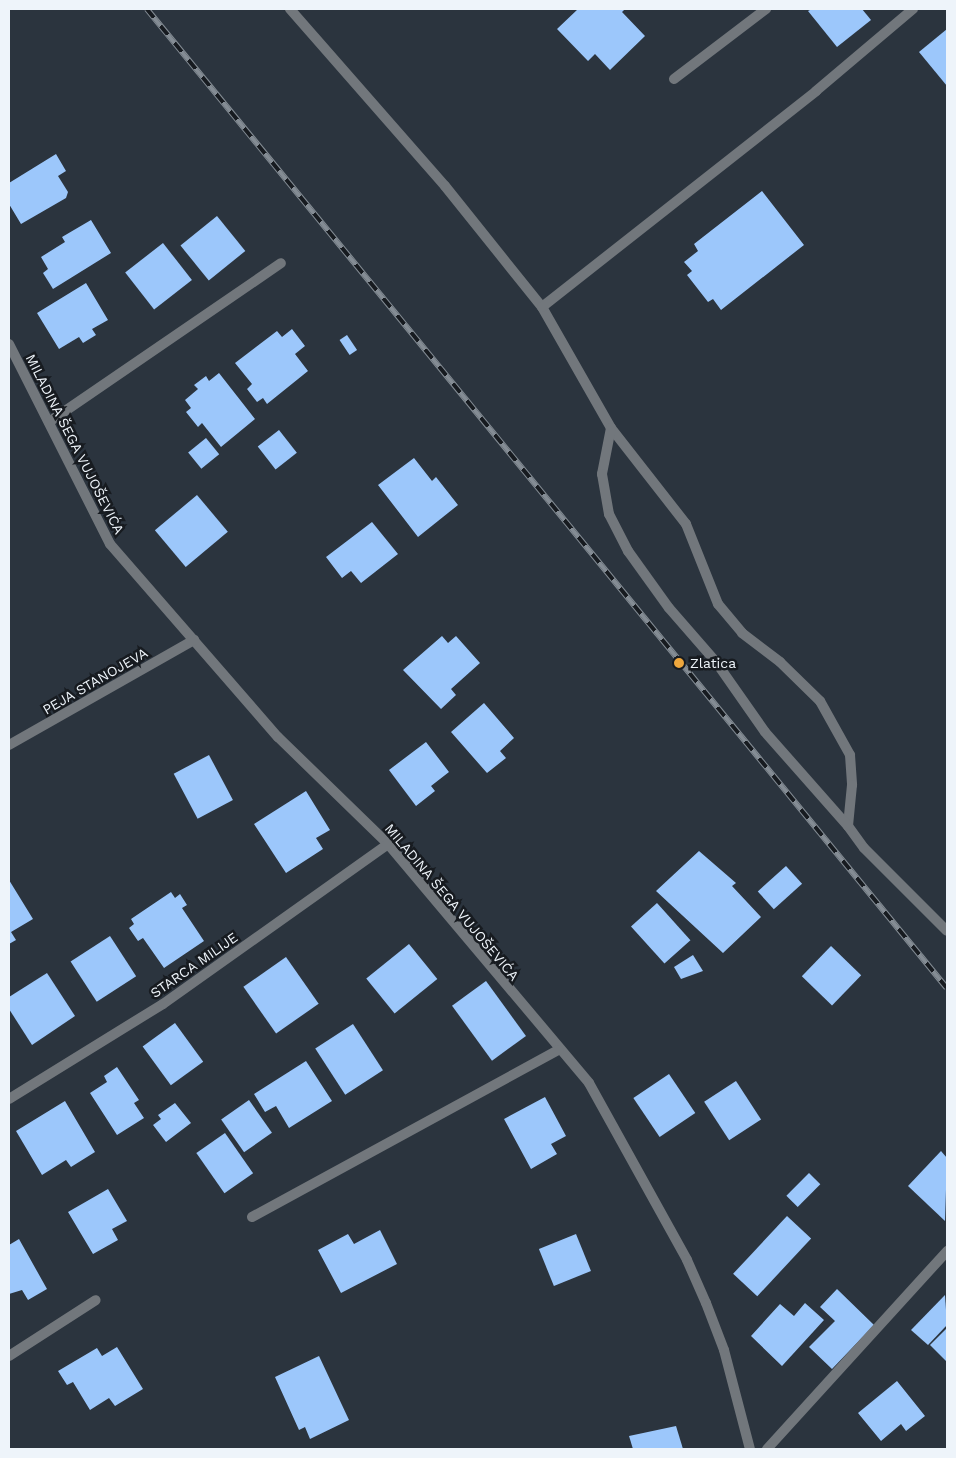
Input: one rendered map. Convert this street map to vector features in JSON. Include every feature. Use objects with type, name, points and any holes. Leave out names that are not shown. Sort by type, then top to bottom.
[{"type":"street","points":[[290,9],[445,186],[542,308],[612,428],[686,524],[718,604],[742,633],[780,662],[820,701],[850,754],[852,785],[848,826]]},
{"type":"street","points":[[674,80],[766,9]]},
{"type":"street","points":[[542,308],[816,91],[914,9]]},
{"type":"street","points":[[49,422],[281,263]]},
{"type":"street","name":"MILADINA ŠEGA VUJOŠEVIĆA","points":[[9,344],[110,544],[311,773],[388,844],[558,1050],[589,1083],[686,1260],[724,1350],[750,1449]]},
{"type":"street","points":[[612,428],[602,474],[609,514],[628,551],[669,608],[716,662],[765,732],[848,826],[864,848],[947,931]]},
{"type":"street","name":"PEJA STANOJEVA","points":[[9,746],[194,640]]},
{"type":"street","name":"STARCA MILIJE","points":[[9,1098],[163,1004],[388,844]]},
{"type":"street","points":[[252,1217],[558,1050]]},
{"type":"street","points":[[767,1449],[947,1251]]},
{"type":"street","points":[[9,1356],[96,1300]]},
{"type":"building","points":[[578,9],[625,9],[622,12],[645,36],[610,70],[595,54],[588,61],[557,29]]},
{"type":"building","points":[[812,9],[862,9],[871,20],[837,47],[808,11]]},
{"type":"building","points":[[947,29],[947,86],[919,52]]},
{"type":"building","points":[[56,154],[66,171],[58,176],[68,192],[66,198],[21,224],[9,204],[9,183]]},
{"type":"building","points":[[762,191],[804,245],[721,310],[713,299],[708,302],[687,275],[692,271],[684,262],[698,251],[694,244]]},
{"type":"building","points":[[217,216],[245,251],[209,281],[180,246]]},
{"type":"building","points":[[91,220],[111,253],[53,289],[43,273],[48,269],[41,257],[65,242],[62,237]]},
{"type":"building","points":[[163,243],[192,280],[154,310],[125,273]]},
{"type":"building","points":[[86,283],[108,320],[92,329],[96,335],[83,343],[79,337],[59,349],[37,313]]},
{"type":"building","points":[[292,329],[305,346],[295,354],[308,371],[267,404],[263,398],[257,402],[247,389],[252,384],[235,363],[277,331],[282,337]]},
{"type":"building","points":[[347,335],[357,350],[350,355],[340,340]]},
{"type":"building","points":[[219,373],[255,419],[221,447],[202,423],[198,427],[186,412],[191,408],[185,400],[198,389],[194,385],[206,376],[209,381]]},
{"type":"building","points":[[279,430],[297,453],[276,469],[258,447]]},
{"type":"building","points":[[206,438],[219,454],[201,469],[188,452]]},
{"type":"building","points":[[414,458],[432,481],[436,477],[458,505],[418,537],[378,485]]},
{"type":"building","points":[[197,495],[228,532],[186,567],[155,530]]},
{"type":"building","points":[[372,522],[398,554],[361,583],[351,571],[342,578],[326,557]]},
{"type":"building","points":[[442,636],[448,643],[456,636],[480,663],[451,689],[456,695],[441,709],[403,670]]},
{"type":"building","points":[[484,703],[514,738],[500,751],[506,758],[487,773],[451,732]]},
{"type":"building","points":[[426,742],[449,772],[431,786],[435,791],[416,806],[389,770]]},
{"type":"building","points":[[209,755],[233,800],[198,819],[174,774]]},
{"type":"building","points":[[306,791],[330,830],[316,838],[323,849],[286,873],[254,824]]},
{"type":"building","points":[[699,851],[736,883],[732,886],[761,917],[723,953],[656,891]]},
{"type":"building","points":[[786,866],[802,884],[774,909],[758,891]]},
{"type":"building","points":[[9,880],[33,919],[11,932],[16,940],[9,944]]},
{"type":"building","points":[[171,892],[175,898],[180,894],[187,905],[182,908],[204,941],[164,968],[143,938],[138,941],[129,928],[134,924],[131,919]]},
{"type":"building","points":[[657,903],[690,940],[664,964],[631,926]]},
{"type":"building","points":[[110,936],[136,976],[97,1002],[71,962]]},
{"type":"building","points":[[409,944],[437,979],[395,1014],[366,979]]},
{"type":"building","points":[[831,946],[861,975],[832,1005],[802,976]]},
{"type":"building","points":[[693,955],[703,971],[681,979],[674,967]]},
{"type":"building","points":[[286,957],[319,1004],[276,1034],[243,987]]},
{"type":"building","points":[[47,973],[75,1016],[32,1045],[9,1009],[9,997]]},
{"type":"building","points":[[486,981],[526,1036],[492,1061],[452,1006]]},
{"type":"building","points":[[175,1023],[203,1062],[171,1085],[143,1047]]},
{"type":"building","points":[[353,1024],[383,1070],[345,1095],[315,1049]]},
{"type":"building","points":[[306,1061],[332,1101],[289,1128],[276,1106],[265,1112],[254,1094]]},
{"type":"building","points":[[117,1067],[139,1100],[134,1103],[144,1118],[117,1135],[90,1093],[107,1082],[104,1076]]},
{"type":"building","points":[[669,1074],[695,1113],[660,1137],[633,1098]]},
{"type":"building","points":[[736,1081],[761,1120],[729,1140],[704,1102]]},
{"type":"building","points":[[545,1097],[566,1136],[551,1144],[557,1154],[531,1169],[504,1119]]},
{"type":"building","points":[[249,1100],[272,1133],[244,1152],[221,1120]]},
{"type":"building","points":[[65,1101],[95,1152],[71,1167],[66,1160],[42,1175],[16,1131]]},
{"type":"building","points":[[175,1103],[191,1123],[166,1142],[153,1125],[161,1119],[158,1115]]},
{"type":"building","points":[[225,1133],[253,1173],[224,1193],[196,1153]]},
{"type":"building","points":[[941,1151],[947,1158],[945,1221],[908,1186]]},
{"type":"building","points":[[809,1173],[820,1184],[798,1207],[786,1196]]},
{"type":"building","points":[[108,1189],[127,1221],[112,1229],[118,1240],[93,1254],[68,1212]]},
{"type":"building","points":[[787,1216],[811,1239],[757,1296],[733,1274]]},
{"type":"building","points":[[380,1230],[397,1264],[341,1293],[318,1250],[348,1234],[354,1244]]},
{"type":"building","points":[[576,1234],[591,1271],[554,1286],[539,1249]]},
{"type":"building","points":[[19,1239],[47,1289],[28,1300],[22,1290],[9,1294],[9,1245]]},
{"type":"building","points":[[837,1289],[874,1325],[832,1369],[809,1347],[835,1321],[820,1307]]},
{"type":"building","points":[[945,1295],[947,1325],[928,1345],[911,1330]]},
{"type":"building","points":[[805,1303],[824,1320],[782,1366],[751,1336],[780,1304],[794,1316]]},
{"type":"building","points":[[947,1328],[947,1362],[930,1345]]},
{"type":"building","points":[[117,1347],[143,1389],[115,1406],[109,1398],[90,1410],[73,1382],[67,1385],[58,1371],[97,1348],[102,1356]]},
{"type":"building","points":[[319,1356],[349,1420],[310,1439],[305,1427],[299,1430],[275,1377]]},
{"type":"building","points":[[897,1381],[925,1416],[906,1431],[901,1424],[881,1441],[858,1413]]},
{"type":"building","points":[[676,1426],[683,1449],[633,1449],[629,1436]]},
{"type":"railway","points":[[147,9],[947,988]]},
{"type":"place","name":"Zlatica","points":[[679,663]]}]
